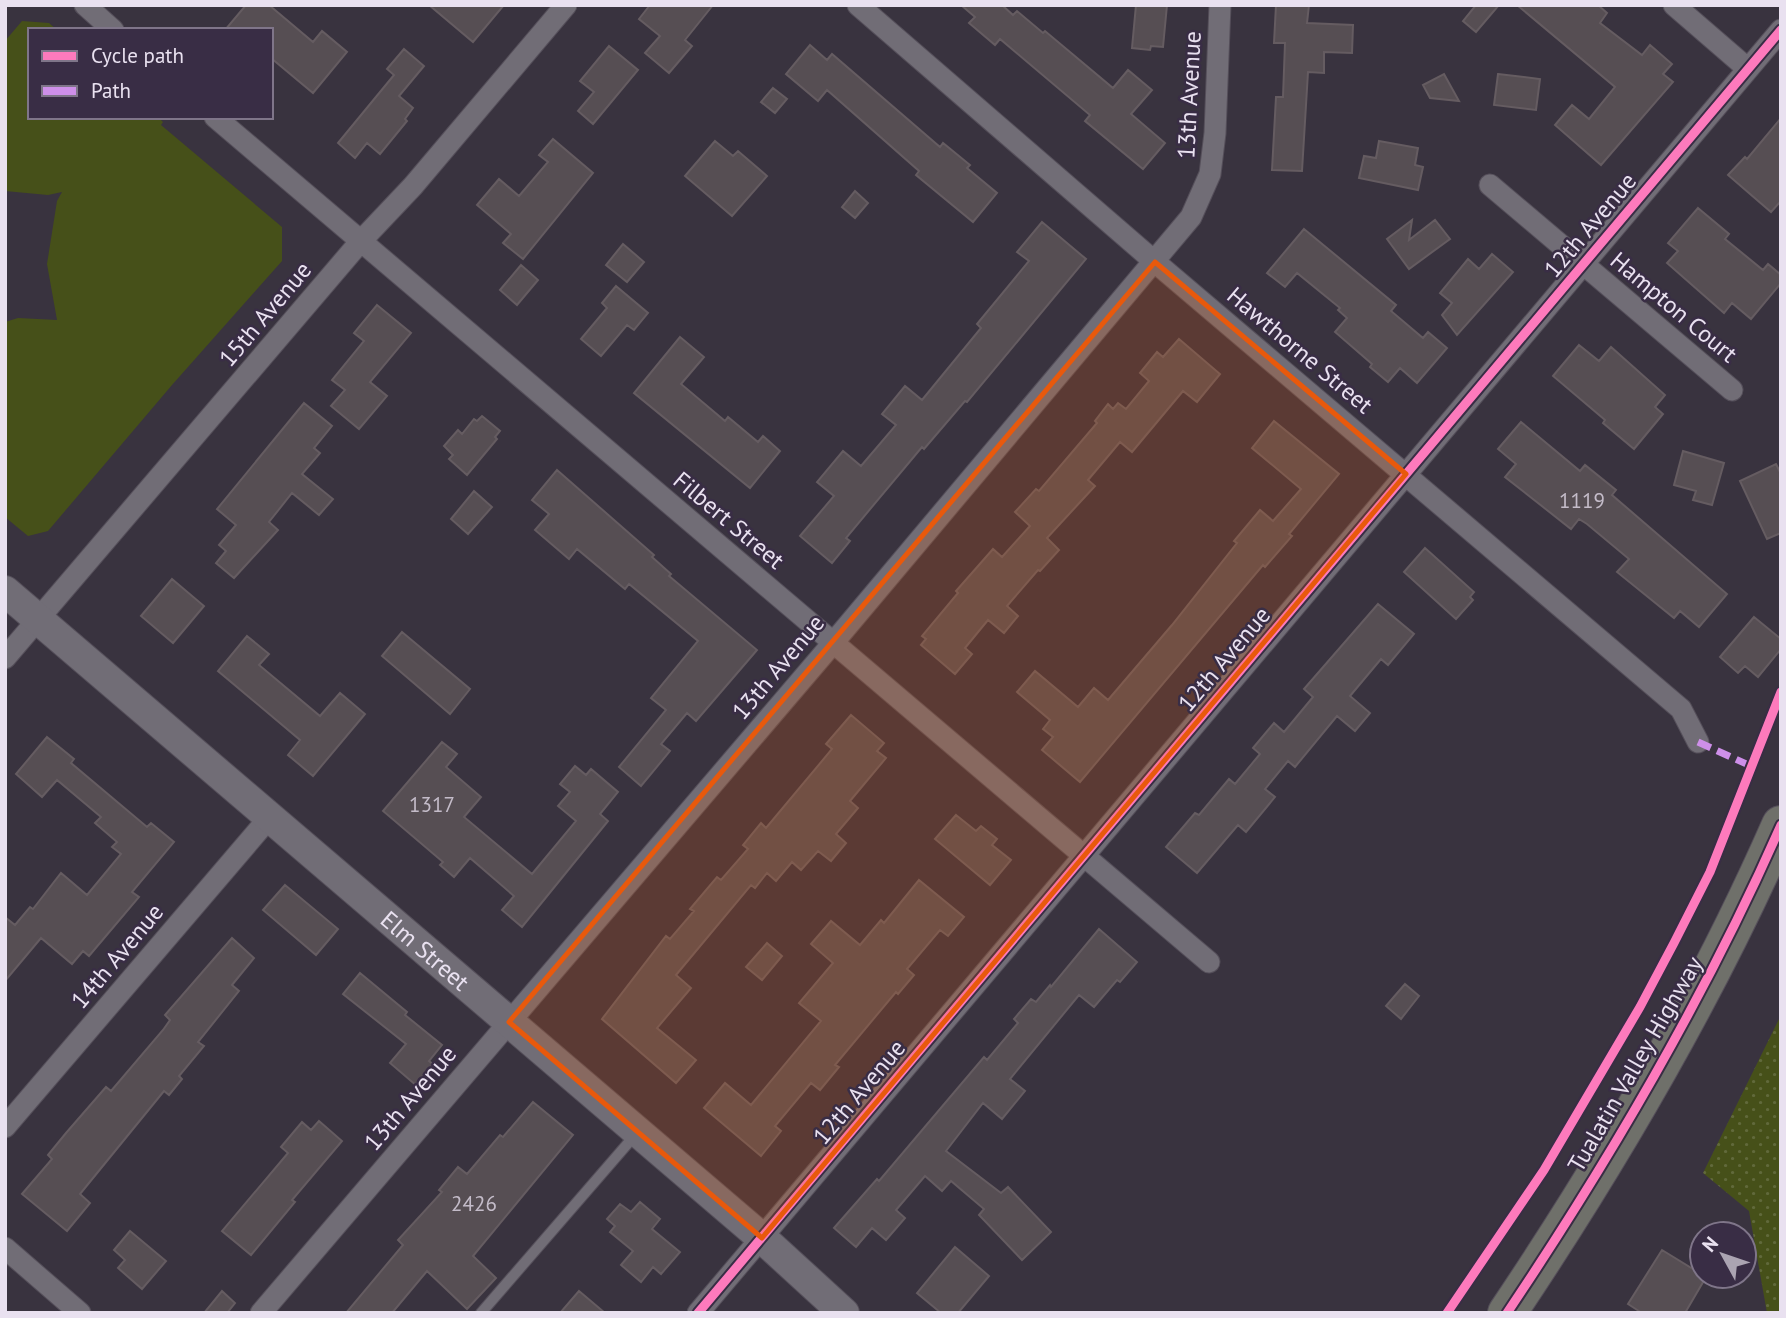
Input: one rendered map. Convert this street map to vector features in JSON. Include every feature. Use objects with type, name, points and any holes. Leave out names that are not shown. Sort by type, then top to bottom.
[{"type":"highway","name":"Tualatin Valley Highway","points":[[1507,1313],[1572,1213],[1665,1057],[1719,955],[1781,825]]},
{"type":"street","points":[[85,5],[111,28]]},
{"type":"street","name":"15th Avenue","points":[[5,658],[566,5]]},
{"type":"street","name":"Hawthorne Street","points":[[858,5],[1155,262],[1681,709],[1698,742]]},
{"type":"street","name":"13th Avenue","points":[[261,1313],[833,643],[1191,217],[1210,174],[1215,133],[1220,5]]},
{"type":"street","points":[[1674,5],[1748,69]]},
{"type":"street","name":"12th Avenue","points":[[698,1313],[1781,30]]},
{"type":"street","name":"Filbert Street","points":[[217,119],[1209,962]]},
{"type":"street","name":"Hampton Court","points":[[1490,185],[1732,390]]},
{"type":"street","name":"Elm Street","points":[[5,591],[762,1238],[844,1313]]},
{"type":"street","name":"14th Avenue","points":[[5,1127],[269,818]]},
{"type":"street","points":[[5,1248],[80,1313]]},
{"type":"lane","points":[[481,1313],[637,1132]]},
{"type":"highlighted area","points":[[1155,262],[1406,474],[762,1238],[509,1022]]},
{"type":"green space","points":[[22,21],[49,23],[55,28],[28,28],[28,119],[160,119],[163,122],[161,125],[282,227],[282,261],[48,531],[28,536],[5,517],[5,322],[18,318],[57,320],[47,264],[57,201],[62,192],[48,195],[5,191],[5,41]]},
{"type":"green space","points":[[1781,1015],[1781,1313],[1767,1313],[1758,1262],[1758,1220],[1751,1220],[1749,1211],[1703,1173]]},
{"type":"building","points":[[246,5],[269,5],[313,42],[322,31],[347,52],[313,93],[273,60],[273,28],[227,28]]},
{"type":"building","points":[[429,5],[504,5],[473,42]]},
{"type":"building","points":[[650,5],[713,5],[685,40],[692,46],[669,73],[645,53],[660,36],[639,19]]},
{"type":"building","points":[[961,5],[1002,5],[1013,15],[1017,11],[1113,88],[1128,70],[1152,90],[1131,114],[1165,143],[1143,169],[1085,121],[1090,115],[1000,39],[995,45],[969,23],[975,17]]},
{"type":"building","points":[[1136,5],[1167,5],[1163,47],[1151,46],[1150,50],[1132,48]]},
{"type":"building","points":[[1276,5],[1309,5],[1307,23],[1353,25],[1352,53],[1324,52],[1324,73],[1308,72],[1302,171],[1272,170],[1276,97],[1283,97],[1285,43],[1274,43]]},
{"type":"building","points":[[1476,5],[1499,5],[1476,32],[1463,21]]},
{"type":"building","points":[[1517,5],[1598,5],[1607,13],[1600,23],[1642,55],[1650,45],[1672,64],[1663,74],[1673,82],[1601,165],[1555,125],[1572,105],[1589,119],[1615,87]]},
{"type":"building","points":[[810,45],[827,60],[832,54],[940,147],[943,143],[970,165],[967,168],[997,193],[973,222],[916,175],[919,171],[827,90],[818,101],[786,74]]},
{"type":"building","points":[[609,46],[638,70],[593,124],[578,111],[594,92],[580,81]]},
{"type":"building","points":[[404,49],[424,66],[399,96],[413,108],[405,119],[407,121],[380,154],[367,143],[355,158],[338,143],[394,75],[387,69]]},
{"type":"building","points":[[1444,74],[1459,101],[1430,98],[1423,85]]},
{"type":"building","points":[[1498,74],[1540,79],[1536,110],[1494,105]]},
{"type":"building","points":[[773,88],[787,99],[775,113],[761,102]]},
{"type":"building","points":[[1781,118],[1781,201],[1771,212],[1728,175],[1745,157],[1747,159]]},
{"type":"building","points":[[553,139],[593,173],[523,259],[503,243],[511,234],[477,205],[499,179],[519,196],[548,162],[539,155]]},
{"type":"building","points":[[715,141],[733,156],[738,151],[767,176],[732,216],[685,176]]},
{"type":"building","points":[[1379,141],[1418,148],[1415,165],[1423,167],[1418,190],[1359,178],[1364,156],[1376,158]]},
{"type":"building","points":[[855,191],[868,203],[855,218],[842,207]]},
{"type":"building","points":[[1698,208],[1729,234],[1725,239],[1763,270],[1768,264],[1781,275],[1781,283],[1751,319],[1732,303],[1724,313],[1667,263],[1678,251],[1668,243]]},
{"type":"building","points":[[1412,220],[1409,240],[1435,220],[1450,239],[1409,269],[1387,239]]},
{"type":"building","points":[[1042,222],[1086,259],[967,402],[965,401],[924,449],[922,447],[846,538],[850,541],[832,563],[800,536],[834,496],[817,482],[843,451],[861,466],[896,425],[882,414],[905,386],[922,400],[981,328],[977,324],[1029,261],[1017,252]]},
{"type":"building","points":[[1304,229],[1396,305],[1391,311],[1423,338],[1428,332],[1447,348],[1417,383],[1400,368],[1388,382],[1370,367],[1372,364],[1335,332],[1347,318],[1338,310],[1340,308],[1297,273],[1285,287],[1267,273]]},
{"type":"building","points":[[623,244],[644,262],[627,282],[606,265]]},
{"type":"building","points":[[1492,254],[1513,272],[1457,335],[1442,315],[1452,303],[1440,293],[1468,259],[1479,269]]},
{"type":"building","points":[[521,265],[538,280],[517,305],[500,290]]},
{"type":"building","points":[[616,286],[648,313],[634,330],[627,325],[601,356],[581,339],[607,308],[602,303]]},
{"type":"building","points":[[377,305],[411,333],[370,382],[387,396],[359,429],[331,406],[345,390],[332,380],[364,341],[354,333]]},
{"type":"building","points":[[680,337],[704,357],[681,384],[725,421],[728,417],[758,442],[763,436],[780,451],[750,488],[634,393]]},
{"type":"building","points":[[1179,339],[1220,374],[1197,402],[1183,391],[1132,452],[1120,442],[1088,480],[1095,486],[1047,538],[1059,550],[1007,606],[1018,616],[1004,633],[988,620],[965,648],[972,654],[955,674],[921,645],[926,639],[922,636],[958,593],[956,591],[993,549],[1002,557],[1030,526],[1015,512],[1036,489],[1039,491],[1097,423],[1095,421],[1108,404],[1113,409],[1118,403],[1126,409],[1149,381],[1140,373],[1157,352],[1163,357]]},
{"type":"building","points":[[1579,345],[1599,361],[1611,347],[1665,395],[1655,407],[1663,414],[1634,449],[1603,423],[1605,420],[1553,376]]},
{"type":"building","points":[[304,403],[332,426],[314,448],[320,453],[302,474],[333,499],[319,515],[292,493],[269,522],[278,530],[234,578],[216,563],[226,551],[219,545],[236,525],[217,509]]},
{"type":"building","points":[[482,416],[500,431],[495,437],[497,439],[467,475],[449,459],[453,455],[444,446],[458,430],[462,434],[474,419],[477,421]]},
{"type":"building","points":[[1274,421],[1339,474],[1289,534],[1292,536],[1265,567],[1263,565],[1080,782],[1042,750],[1053,737],[1043,729],[1050,720],[1017,692],[1035,671],[1078,707],[1094,688],[1108,700],[1172,625],[1260,510],[1273,521],[1301,489],[1252,448]]},
{"type":"building","points":[[1521,422],[1580,471],[1585,465],[1616,490],[1612,495],[1727,594],[1699,627],[1680,611],[1674,618],[1617,572],[1629,559],[1587,524],[1579,519],[1571,529],[1505,477],[1516,464],[1498,449]]},
{"type":"building","points":[[1683,451],[1724,463],[1712,505],[1693,500],[1696,491],[1674,485]]},
{"type":"building","points":[[1776,464],[1781,474],[1781,533],[1767,539],[1740,481]]},
{"type":"building","points":[[557,470],[654,555],[652,557],[671,574],[669,576],[757,650],[696,721],[687,713],[661,744],[670,751],[641,786],[619,767],[666,710],[651,698],[698,641],[629,584],[625,589],[577,549],[569,559],[535,530],[549,514],[532,500]]},
{"type":"building","points":[[474,491],[492,507],[468,534],[451,519]]},
{"type":"building","points":[[1425,548],[1474,592],[1470,597],[1473,600],[1456,619],[1404,572]]},
{"type":"building","points":[[172,579],[204,606],[173,643],[141,616]]},
{"type":"building","points":[[1378,604],[1414,634],[1388,665],[1381,659],[1350,696],[1370,713],[1355,731],[1337,716],[1295,767],[1288,761],[1265,789],[1275,797],[1246,832],[1238,825],[1197,873],[1166,847],[1195,813],[1199,815],[1229,779],[1235,784],[1260,754],[1253,748],[1274,723],[1284,732],[1313,697],[1304,689]]},
{"type":"building","points":[[1754,617],[1781,639],[1781,649],[1758,677],[1745,666],[1738,673],[1720,657]]},
{"type":"building","points":[[402,632],[470,689],[450,714],[382,656]]},
{"type":"building","points":[[247,636],[269,654],[259,665],[320,716],[340,693],[365,714],[313,776],[288,755],[300,740],[218,671]]},
{"type":"building","points":[[851,715],[884,743],[877,751],[886,758],[850,801],[858,808],[836,834],[846,843],[831,861],[818,851],[801,870],[792,862],[776,881],[767,873],[755,888],[751,885],[676,975],[691,988],[657,1028],[696,1060],[676,1083],[602,1019],[666,936],[670,939],[694,911],[690,909],[717,877],[721,880],[748,849],[743,845],[761,823],[766,828],[832,749],[826,744]]},
{"type":"building","points":[[47,737],[74,759],[71,763],[147,827],[151,823],[174,842],[132,892],[139,897],[89,956],[83,951],[72,964],[41,938],[5,981],[5,917],[15,925],[30,907],[33,909],[61,873],[87,895],[121,854],[112,847],[117,842],[95,823],[101,817],[57,780],[42,797],[16,774]]},
{"type":"building","points":[[442,742],[457,754],[446,767],[481,797],[464,817],[532,874],[576,821],[558,806],[570,792],[560,784],[575,766],[586,775],[591,769],[618,792],[600,814],[608,821],[522,927],[502,910],[514,896],[470,858],[454,877],[440,865],[443,862],[383,811]]},
{"type":"building","points":[[956,815],[976,831],[981,826],[997,839],[992,845],[1011,860],[990,885],[935,839]]},
{"type":"building","points":[[919,880],[964,917],[948,936],[940,930],[907,969],[914,975],[898,994],[896,992],[835,1065],[839,1067],[820,1090],[811,1083],[775,1126],[781,1131],[761,1156],[704,1108],[725,1083],[751,1105],[821,1021],[799,1003],[833,963],[811,944],[831,921],[860,945],[881,920],[884,923]]},
{"type":"building","points":[[285,885],[338,929],[316,955],[263,910]]},
{"type":"building","points":[[1099,929],[1137,962],[1094,1007],[1079,995],[1010,1079],[1025,1091],[1002,1119],[983,1103],[946,1151],[1001,1193],[1008,1187],[1051,1232],[1022,1260],[979,1215],[984,1209],[951,1181],[942,1191],[925,1176],[896,1210],[905,1218],[886,1240],[872,1228],[856,1247],[834,1228],[877,1179],[879,1181],[984,1057],[987,1060],[1018,1023],[1014,1019],[1031,999],[1036,1002],[1050,985],[1051,987]]},
{"type":"building","points":[[232,938],[254,958],[232,985],[239,991],[198,1042],[204,1046],[179,1076],[182,1079],[169,1095],[164,1091],[80,1194],[90,1203],[67,1231],[22,1194],[52,1159],[48,1155],[66,1133],[106,1087],[111,1091],[163,1030],[170,1020],[165,1015]]},
{"type":"building","points":[[767,943],[782,956],[762,980],[746,967]]},
{"type":"building","points":[[360,973],[442,1045],[429,1061],[434,1065],[417,1086],[390,1063],[406,1044],[343,994]]},
{"type":"building","points":[[1405,984],[1419,996],[1401,1019],[1386,1006]]},
{"type":"building","points":[[533,1102],[573,1135],[473,1256],[496,1278],[467,1309],[427,1271],[392,1313],[346,1313],[403,1245],[398,1240],[442,1192],[439,1190],[458,1167],[467,1174]]},
{"type":"building","points":[[319,1121],[342,1141],[292,1200],[295,1202],[251,1255],[222,1231],[288,1153],[281,1147],[302,1122],[311,1130]]},
{"type":"building","points":[[640,1202],[660,1219],[652,1229],[680,1252],[661,1274],[653,1267],[641,1282],[621,1265],[633,1251],[610,1232],[615,1226],[607,1219],[620,1204],[631,1212]]},
{"type":"building","points":[[130,1231],[166,1261],[142,1289],[118,1268],[125,1260],[114,1250]]},
{"type":"building","points":[[955,1247],[989,1276],[958,1313],[941,1313],[917,1293]]},
{"type":"building","points":[[1662,1250],[1688,1266],[1688,1290],[1698,1290],[1685,1313],[1642,1313],[1628,1304]]},
{"type":"building","points":[[222,1291],[235,1303],[227,1313],[204,1313]]},
{"type":"building","points":[[579,1291],[605,1313],[560,1313]]},
{"type":"marked path","points":[[1698,742],[1753,767]]},
{"type":"cycle path","points":[[698,1313],[1781,30]]},
{"type":"cycle path","points":[[1447,1313],[1544,1170],[1640,1007],[1710,872],[1781,692]]},
{"type":"cycle path","points":[[1507,1313],[1546,1255],[1655,1075],[1721,952],[1781,825]]}]
